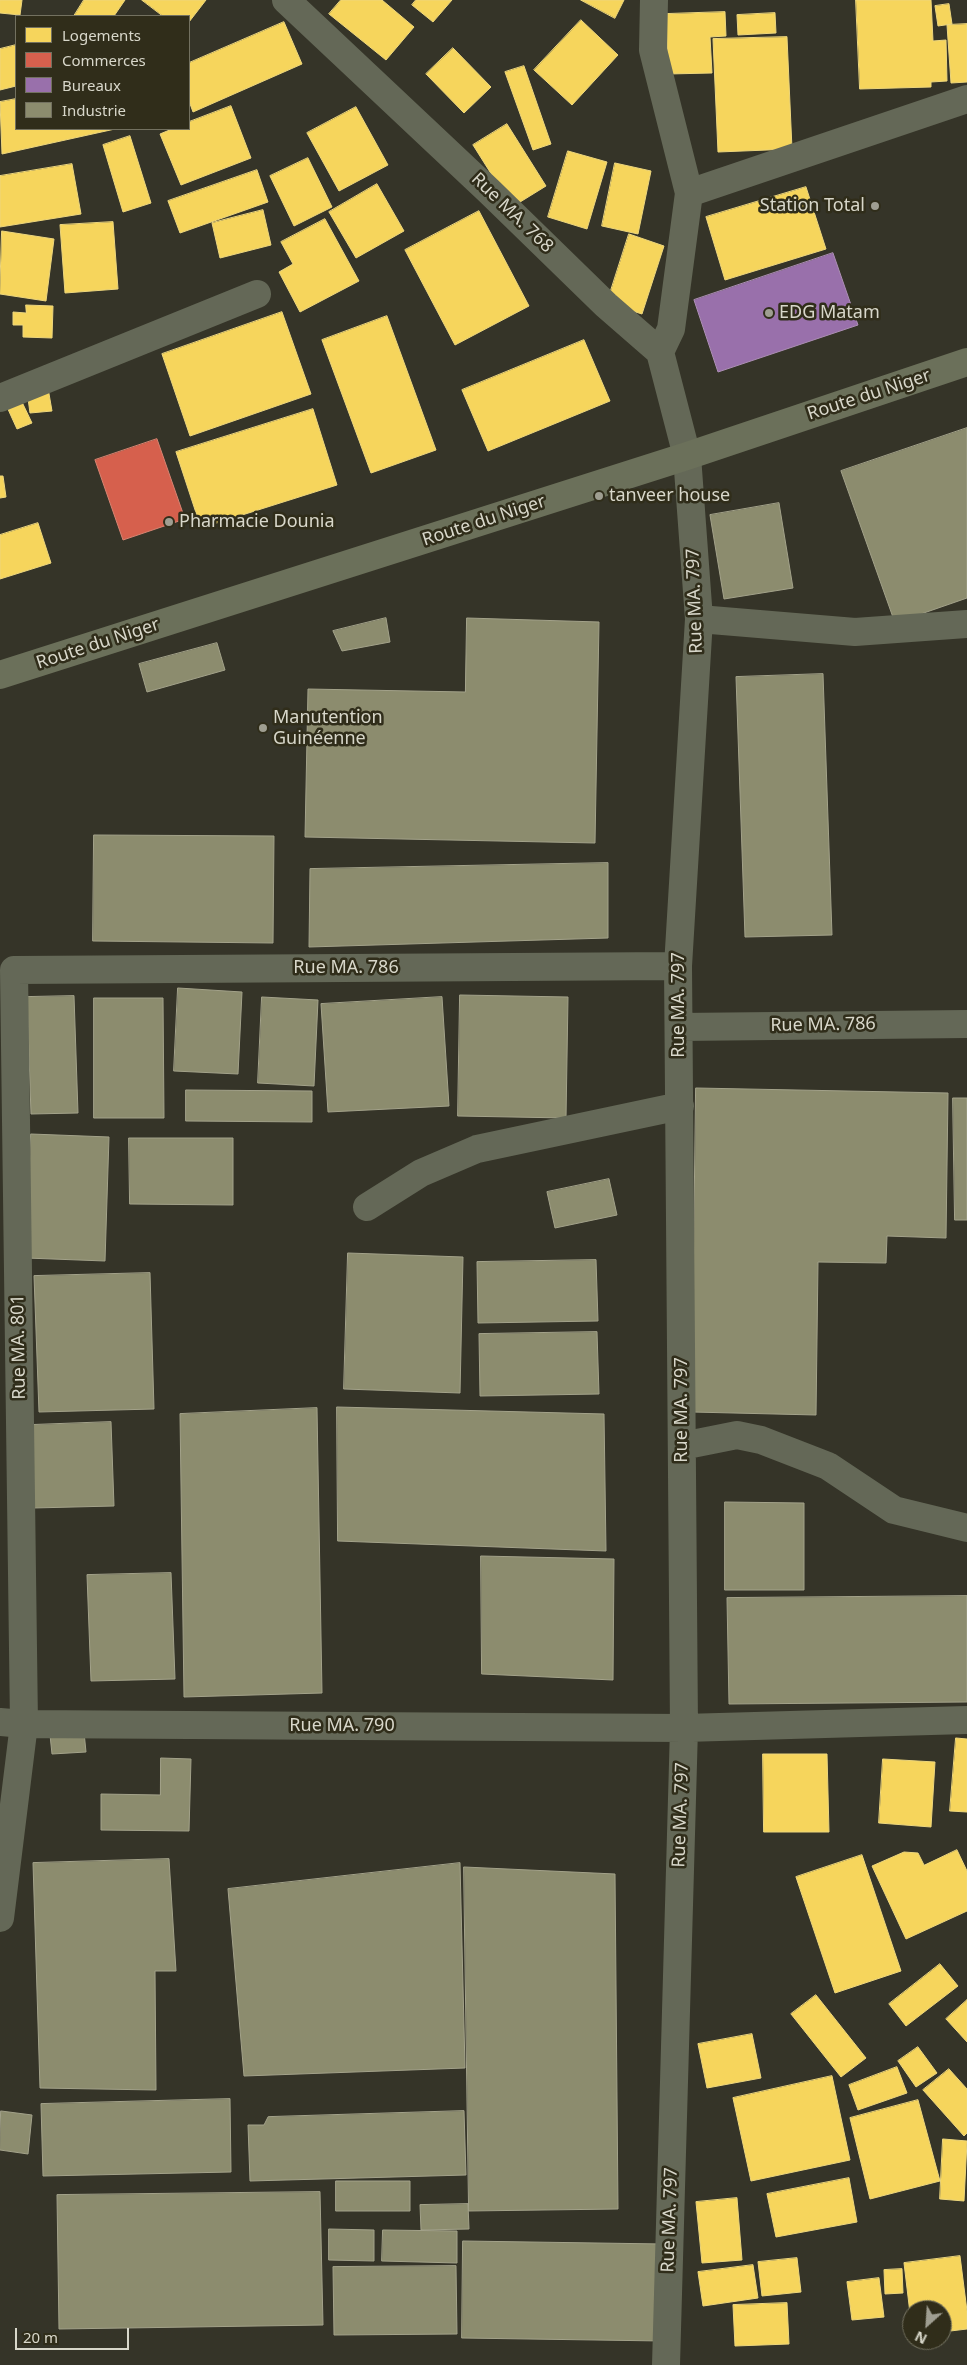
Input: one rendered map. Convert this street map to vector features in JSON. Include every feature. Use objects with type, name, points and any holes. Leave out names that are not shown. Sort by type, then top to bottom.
[{"type":"main road","name":"Route du Niger","points":[[0,675],[687,456],[967,362]]},
{"type":"street","name":"Rue MA. 768","points":[[286,0],[490,191],[606,305],[660,352]]},
{"type":"street","points":[[654,0],[653,50],[689,193],[671,329],[660,352],[687,456]]},
{"type":"street","points":[[689,193],[967,99]]},
{"type":"street","points":[[0,398],[257,294]]},
{"type":"street","name":"Rue MA. 797","points":[[666,2365],[684,1728],[678,966],[699,619],[687,456]]},
{"type":"street","points":[[699,619],[856,632],[967,624]]},
{"type":"street","name":"Rue MA. 786","points":[[14,970],[678,966]]},
{"type":"street","name":"Rue MA. 801","points":[[0,1918],[12,1723],[14,970]]},
{"type":"street","name":"Rue MA. 786","points":[[679,1027],[967,1024]]},
{"type":"street","points":[[367,1207],[421,1173],[477,1149],[680,1106]]},
{"type":"street","points":[[682,1446],[737,1435],[761,1440],[828,1466],[894,1510],[967,1528]]},
{"type":"street","name":"Rue MA. 790","points":[[12,1723],[684,1728],[967,1720]]},
{"type":"building: Logements","points":[[0,0],[22,0],[20,15],[0,13]]},
{"type":"building: Logements","points":[[84,0],[125,0],[115,15],[75,15]]},
{"type":"building: Logements","points":[[142,0],[206,0],[190,21],[190,15],[162,15]]},
{"type":"building: Logements","points":[[341,0],[382,0],[414,27],[386,60],[329,14]]},
{"type":"building: Logements","points":[[416,0],[452,0],[433,22],[412,5]]},
{"type":"building: Logements","points":[[581,0],[624,0],[615,18]]},
{"type":"building: Logements","points":[[856,0],[931,0],[933,41],[946,40],[947,81],[931,82],[931,87],[860,89]]},
{"type":"building: Logements","points":[[949,4],[952,24],[938,26],[935,6]]},
{"type":"building: Logements","points":[[725,12],[726,36],[710,37],[712,73],[668,74],[666,14]]},
{"type":"building: Logements","points":[[775,13],[776,33],[738,35],[737,15]]},
{"type":"building: Logements","points":[[581,20],[618,55],[572,105],[534,70]]},
{"type":"building: Logements","points":[[284,22],[302,64],[193,112],[190,104],[190,63]]},
{"type":"building: Logements","points":[[967,24],[967,82],[951,83],[947,25]]},
{"type":"building: Logements","points":[[787,37],[792,149],[718,152],[713,39]]},
{"type":"building: Logements","points":[[15,45],[15,86],[0,90],[0,49]]},
{"type":"building: Logements","points":[[453,48],[491,87],[464,113],[426,74]]},
{"type":"building: Logements","points":[[524,66],[551,144],[533,150],[505,72]]},
{"type":"building: Logements","points":[[15,99],[15,130],[110,130],[2,154],[0,102]]},
{"type":"building: Logements","points":[[231,106],[251,158],[181,185],[160,134],[170,130],[190,130],[190,122]]},
{"type":"building: Logements","points":[[356,107],[388,165],[339,191],[307,133]]},
{"type":"building: Logements","points":[[507,124],[546,186],[512,207],[473,145]]},
{"type":"building: Logements","points":[[130,136],[151,203],[123,212],[103,145]]},
{"type":"building: Logements","points":[[568,151],[607,162],[587,229],[548,217]]},
{"type":"building: Logements","points":[[308,158],[332,207],[294,226],[270,176]]},
{"type":"building: Logements","points":[[615,163],[651,171],[638,234],[602,226]]},
{"type":"building: Logements","points":[[72,164],[81,214],[0,227],[0,176]]},
{"type":"building: Logements","points":[[257,170],[268,202],[180,233],[168,201]]},
{"type":"building: Logements","points":[[377,184],[404,231],[356,258],[329,212]]},
{"type":"building: Logements","points":[[806,187],[826,249],[725,280],[706,217]]},
{"type":"building: Logements","points":[[263,210],[271,245],[220,258],[212,223]]},
{"type":"building: Logements","points":[[479,211],[529,306],[455,345],[405,250]]},
{"type":"building: Logements","points":[[325,219],[359,281],[300,312],[279,272],[293,264],[281,242]]},
{"type":"building: Logements","points":[[113,222],[118,289],[65,293],[60,225]]},
{"type":"building: Logements","points":[[2,231],[54,239],[46,301],[0,294]]},
{"type":"building: Logements","points":[[629,234],[664,246],[642,314],[607,303]]},
{"type":"building: Logements","points":[[26,305],[53,306],[52,338],[23,337],[23,325],[13,325],[13,312],[26,313]]},
{"type":"building: Logements","points":[[282,312],[311,394],[190,436],[162,354]]},
{"type":"building: Logements","points":[[387,316],[436,450],[371,473],[322,340]]},
{"type":"building: Logements","points":[[584,340],[610,401],[488,451],[462,390]]},
{"type":"building: Logements","points":[[48,388],[52,411],[30,413],[27,391]]},
{"type":"building: Logements","points":[[21,400],[32,423],[17,429],[7,407]]},
{"type":"building: Logements","points":[[313,409],[337,485],[201,528],[176,452]]},
{"type":"building: Logements","points":[[0,476],[3,476],[6,497],[0,498]]},
{"type":"building: Logements","points":[[38,523],[51,563],[0,579],[0,535]]},
{"type":"building: Logements","points":[[956,1738],[967,1739],[967,1812],[950,1811]]},
{"type":"building: Logements","points":[[763,1754],[827,1754],[829,1832],[764,1832]]},
{"type":"building: Logements","points":[[883,1759],[935,1762],[931,1827],[879,1823]]},
{"type":"building: Logements","points":[[957,1850],[967,1871],[967,1911],[906,1939],[872,1866],[904,1852],[918,1853],[924,1865]]},
{"type":"building: Logements","points":[[862,1855],[901,1971],[835,1993],[796,1877]]},
{"type":"building: Logements","points":[[940,1964],[958,1986],[906,2026],[889,2004]]},
{"type":"building: Logements","points":[[816,1995],[866,2058],[841,2077],[791,2014]]},
{"type":"building: Logements","points":[[967,2000],[967,2042],[946,2019]]},
{"type":"building: Logements","points":[[752,2034],[761,2078],[707,2088],[698,2044]]},
{"type":"building: Logements","points":[[918,2047],[937,2073],[916,2087],[898,2061]]},
{"type":"building: Logements","points":[[897,2067],[907,2093],[858,2110],[849,2085]]},
{"type":"building: Logements","points":[[949,2069],[967,2089],[967,2133],[964,2136],[923,2090]]},
{"type":"building: Logements","points":[[832,2076],[850,2160],[751,2181],[733,2098]]},
{"type":"building: Logements","points":[[918,2100],[940,2181],[870,2199],[850,2118]]},
{"type":"building: Logements","points":[[943,2139],[967,2141],[964,2201],[940,2199]]},
{"type":"building: Logements","points":[[849,2178],[857,2222],[776,2237],[767,2194]]},
{"type":"building: Logements","points":[[737,2198],[742,2260],[702,2263],[696,2202]]},
{"type":"building: Logements","points":[[960,2256],[967,2311],[967,2329],[952,2331],[952,2300],[908,2300],[904,2263]]},
{"type":"building: Logements","points":[[797,2258],[801,2292],[762,2296],[758,2262]]},
{"type":"building: Logements","points":[[753,2265],[758,2298],[703,2306],[698,2272]]},
{"type":"building: Logements","points":[[902,2269],[903,2293],[885,2294],[884,2270]]},
{"type":"building: Logements","points":[[879,2278],[884,2317],[852,2320],[847,2282]]},
{"type":"building: Logements","points":[[787,2303],[789,2344],[735,2346],[733,2305]]},
{"type":"building: Commerces","points":[[157,439],[185,519],[123,540],[95,460]]},
{"type":"building: Bureaux","points":[[833,253],[858,325],[718,372],[694,300]]},
{"type":"building: Industrie","points":[[967,428],[967,598],[895,623],[841,471]]},
{"type":"building: Industrie","points":[[779,503],[793,588],[724,599],[710,515]]},
{"type":"building: Industrie","points":[[386,618],[390,642],[342,651],[333,631]]},
{"type":"building: Industrie","points":[[467,618],[599,622],[595,843],[305,837],[308,689],[465,692]]},
{"type":"building: Industrie","points":[[217,643],[225,670],[147,692],[139,664]]},
{"type":"building: Industrie","points":[[823,674],[832,935],[745,937],[736,677]]},
{"type":"building: Industrie","points":[[94,835],[274,836],[273,943],[93,941]]},
{"type":"building: Industrie","points":[[608,863],[608,938],[309,947],[310,869]]},
{"type":"building: Industrie","points":[[178,988],[242,992],[238,1074],[174,1071]]},
{"type":"building: Industrie","points":[[460,995],[568,997],[566,1118],[458,1116]]},
{"type":"building: Industrie","points":[[74,996],[78,1113],[31,1114],[27,997]]},
{"type":"building: Industrie","points":[[262,997],[318,1000],[314,1086],[258,1083]]},
{"type":"building: Industrie","points":[[442,997],[449,1106],[328,1112],[321,1004]]},
{"type":"building: Industrie","points":[[94,998],[163,998],[164,1118],[94,1118]]},
{"type":"building: Industrie","points":[[696,1088],[948,1093],[946,1238],[887,1236],[886,1263],[818,1262],[816,1415],[692,1412]]},
{"type":"building: Industrie","points":[[186,1090],[312,1091],[312,1122],[186,1121]]},
{"type":"building: Industrie","points":[[953,1098],[967,1098],[967,1220],[955,1220]]},
{"type":"building: Industrie","points":[[31,1134],[109,1137],[105,1261],[26,1258]]},
{"type":"building: Industrie","points":[[129,1138],[233,1138],[233,1205],[130,1204]]},
{"type":"building: Industrie","points":[[609,1179],[617,1215],[555,1228],[547,1192]]},
{"type":"building: Industrie","points":[[348,1253],[463,1257],[460,1393],[344,1389]]},
{"type":"building: Industrie","points":[[596,1260],[598,1321],[478,1323],[477,1262]]},
{"type":"building: Industrie","points":[[150,1273],[154,1409],[39,1412],[34,1276]]},
{"type":"building: Industrie","points":[[597,1332],[599,1394],[480,1396],[479,1334]]},
{"type":"building: Industrie","points":[[337,1407],[604,1414],[606,1551],[338,1541]]},
{"type":"building: Industrie","points":[[317,1408],[322,1693],[184,1697],[180,1414]]},
{"type":"building: Industrie","points":[[111,1422],[114,1506],[33,1508],[31,1425]]},
{"type":"building: Industrie","points":[[725,1502],[804,1503],[804,1590],[725,1590]]},
{"type":"building: Industrie","points":[[481,1556],[614,1559],[613,1680],[482,1674]]},
{"type":"building: Industrie","points":[[171,1573],[175,1679],[91,1681],[87,1575]]},
{"type":"building: Industrie","points":[[967,1596],[967,1702],[729,1704],[727,1598]]},
{"type":"building: Industrie","points":[[84,1732],[86,1752],[52,1754],[50,1735]]},
{"type":"building: Industrie","points":[[161,1758],[191,1759],[189,1831],[101,1830],[101,1794],[160,1795]]},
{"type":"building: Industrie","points":[[169,1859],[176,1971],[155,1971],[156,2090],[40,2088],[33,1863]]},
{"type":"building: Industrie","points":[[460,1863],[465,2068],[244,2076],[228,1889]]},
{"type":"building: Industrie","points":[[464,1867],[615,1874],[618,2209],[469,2211]]},
{"type":"building: Industrie","points":[[230,2099],[231,2172],[43,2176],[41,2104]]},
{"type":"building: Industrie","points":[[1,2111],[32,2115],[28,2154],[0,2150]]},
{"type":"building: Industrie","points":[[464,2111],[466,2175],[250,2181],[248,2125],[264,2125],[268,2117]]},
{"type":"building: Industrie","points":[[336,2181],[410,2181],[410,2211],[336,2211]]},
{"type":"building: Industrie","points":[[320,2192],[323,2325],[59,2329],[57,2195]]},
{"type":"building: Industrie","points":[[468,2204],[469,2229],[421,2230],[420,2205]]},
{"type":"building: Industrie","points":[[329,2229],[374,2230],[374,2261],[329,2260]]},
{"type":"building: Industrie","points":[[383,2230],[457,2231],[457,2263],[382,2261]]},
{"type":"building: Industrie","points":[[463,2241],[663,2244],[662,2341],[462,2338]]},
{"type":"building: Industrie","points":[[456,2266],[457,2334],[334,2335],[333,2267]]},
{"type":"place","name":"Station Total","points":[[875,206]]},
{"type":"place","name":"EDG Matam","points":[[769,313]]},
{"type":"place","name":"tanveer house","points":[[599,496]]},
{"type":"place","name":"Pharmacie Dounia","points":[[169,522]]},
{"type":"place","name":"Manutention Guinéenne","points":[[263,728]]}]
